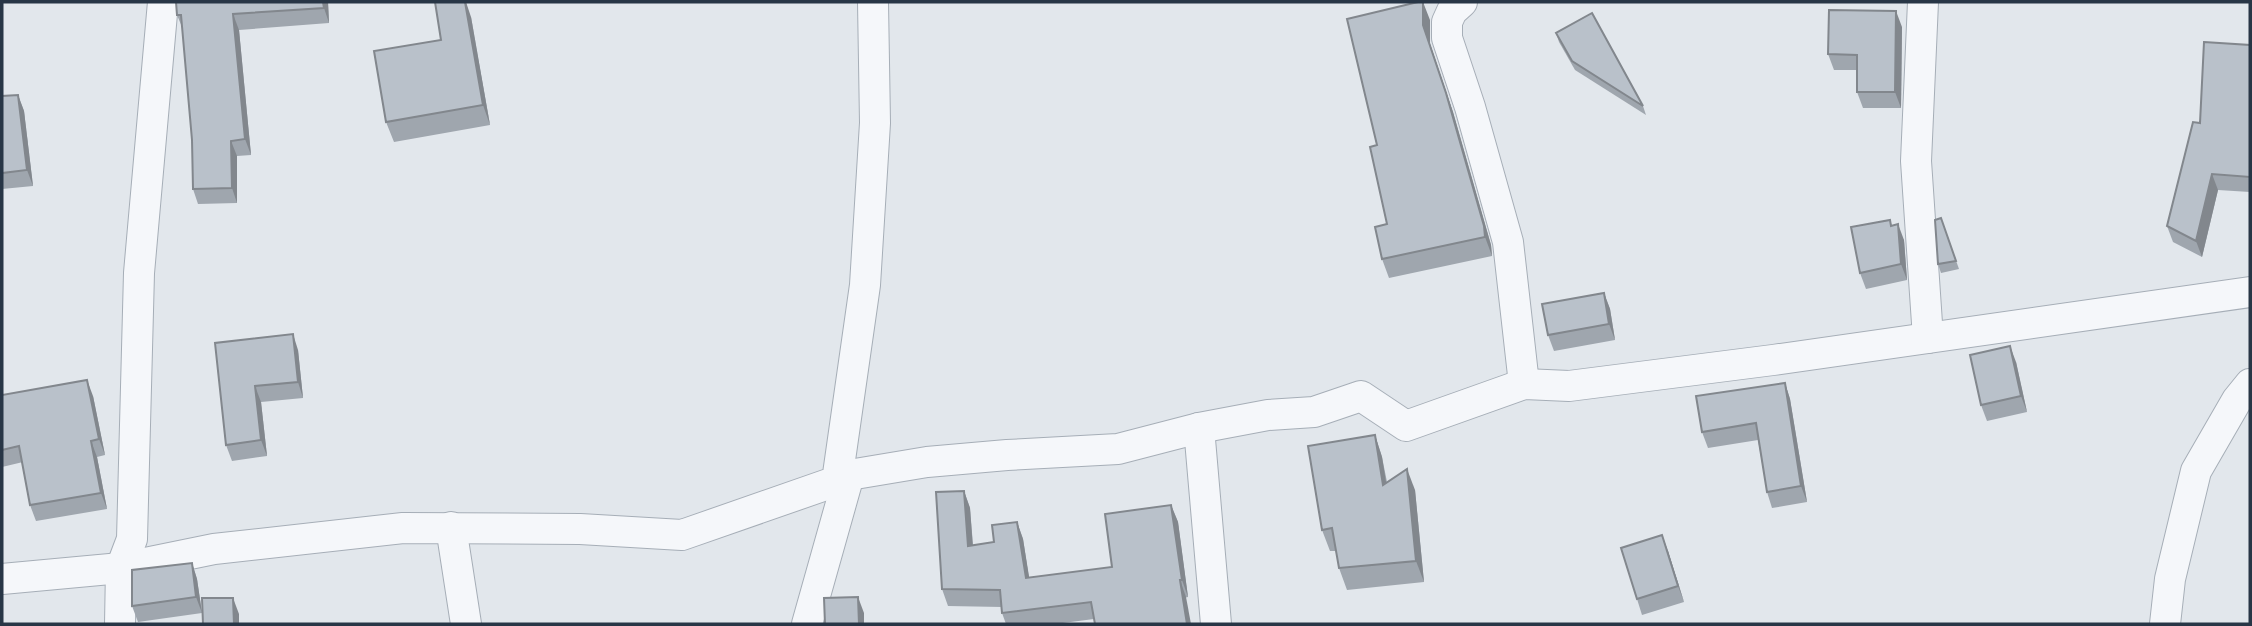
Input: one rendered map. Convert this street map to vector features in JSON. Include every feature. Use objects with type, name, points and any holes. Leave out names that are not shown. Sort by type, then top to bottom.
[{"type":"street","points":[[120,624],[121,568],[132,539],[139,274],[163,2]]},
{"type":"street","points":[[807,624],[843,478],[865,285],[875,123],[873,2]]},
{"type":"street","points":[[1462,2],[1452,11],[1447,22],[1447,37],[1508,242],[1524,384]]},
{"type":"street","points":[[1923,2],[1916,161],[1928,338]]},
{"type":"street","points":[[2,579],[121,568],[214,549],[403,527],[580,529],[682,535],[843,478],[927,462],[1118,449],[1199,428],[1268,415],[1314,412],[1361,397],[1406,426],[1524,384],[1569,386],[2250,292]]},
{"type":"street","points":[[2165,624],[2170,579],[2196,471],[2237,400],[2250,384]]},
{"type":"street","points":[[1199,428],[1216,624]]},
{"type":"street","points":[[451,527],[466,624]]},
{"type":"building","points":[[176,2],[323,2],[324,8],[233,14],[245,139],[231,141],[232,188],[193,189],[192,140],[181,15],[177,15]]},
{"type":"building","points":[[435,2],[465,2],[483,105],[386,122],[374,51],[441,40]]},
{"type":"building","points":[[1423,2],[1423,25],[1446,93],[1485,237],[1382,259],[1375,227],[1387,224],[1370,147],[1377,145],[1347,19]]},
{"type":"building","points":[[1829,10],[1896,11],[1895,92],[1857,92],[1857,55],[1828,54]]},
{"type":"building","points":[[1592,13],[1643,106],[1572,61],[1556,33]]},
{"type":"building","points":[[2204,42],[2250,45],[2250,177],[2212,174],[2196,241],[2167,226],[2193,122],[2200,123]]},
{"type":"building","points":[[18,95],[27,170],[2,173],[2,96]]},
{"type":"building","points":[[1941,218],[1956,261],[1938,264],[1935,220]]},
{"type":"building","points":[[1890,220],[1891,226],[1898,224],[1901,264],[1860,273],[1851,227]]},
{"type":"building","points":[[1604,293],[1609,324],[1548,335],[1542,304]]},
{"type":"building","points":[[293,334],[298,382],[255,386],[261,440],[226,445],[215,343]]},
{"type":"building","points":[[2010,346],[2021,396],[1981,405],[1970,355]]},
{"type":"building","points":[[87,380],[99,439],[91,441],[101,493],[30,505],[19,446],[2,450],[2,395]]},
{"type":"building","points":[[1785,383],[1801,486],[1767,492],[1756,423],[1702,432],[1696,396]]},
{"type":"building","points":[[1375,435],[1383,485],[1407,469],[1416,561],[1339,568],[1332,528],[1322,530],[1308,446]]},
{"type":"building","points":[[964,491],[968,546],[994,542],[992,525],[1017,522],[1026,578],[1112,567],[1105,514],[1171,505],[1187,624],[1095,624],[1091,602],[1002,613],[1000,590],[942,589],[936,492]]},
{"type":"building","points":[[1662,535],[1678,586],[1637,599],[1621,548]]},
{"type":"building","points":[[192,563],[196,597],[132,606],[132,570]]},
{"type":"building","points":[[858,597],[859,624],[825,624],[824,598]]},
{"type":"building","points":[[202,598],[233,598],[234,624],[203,624]]}]
